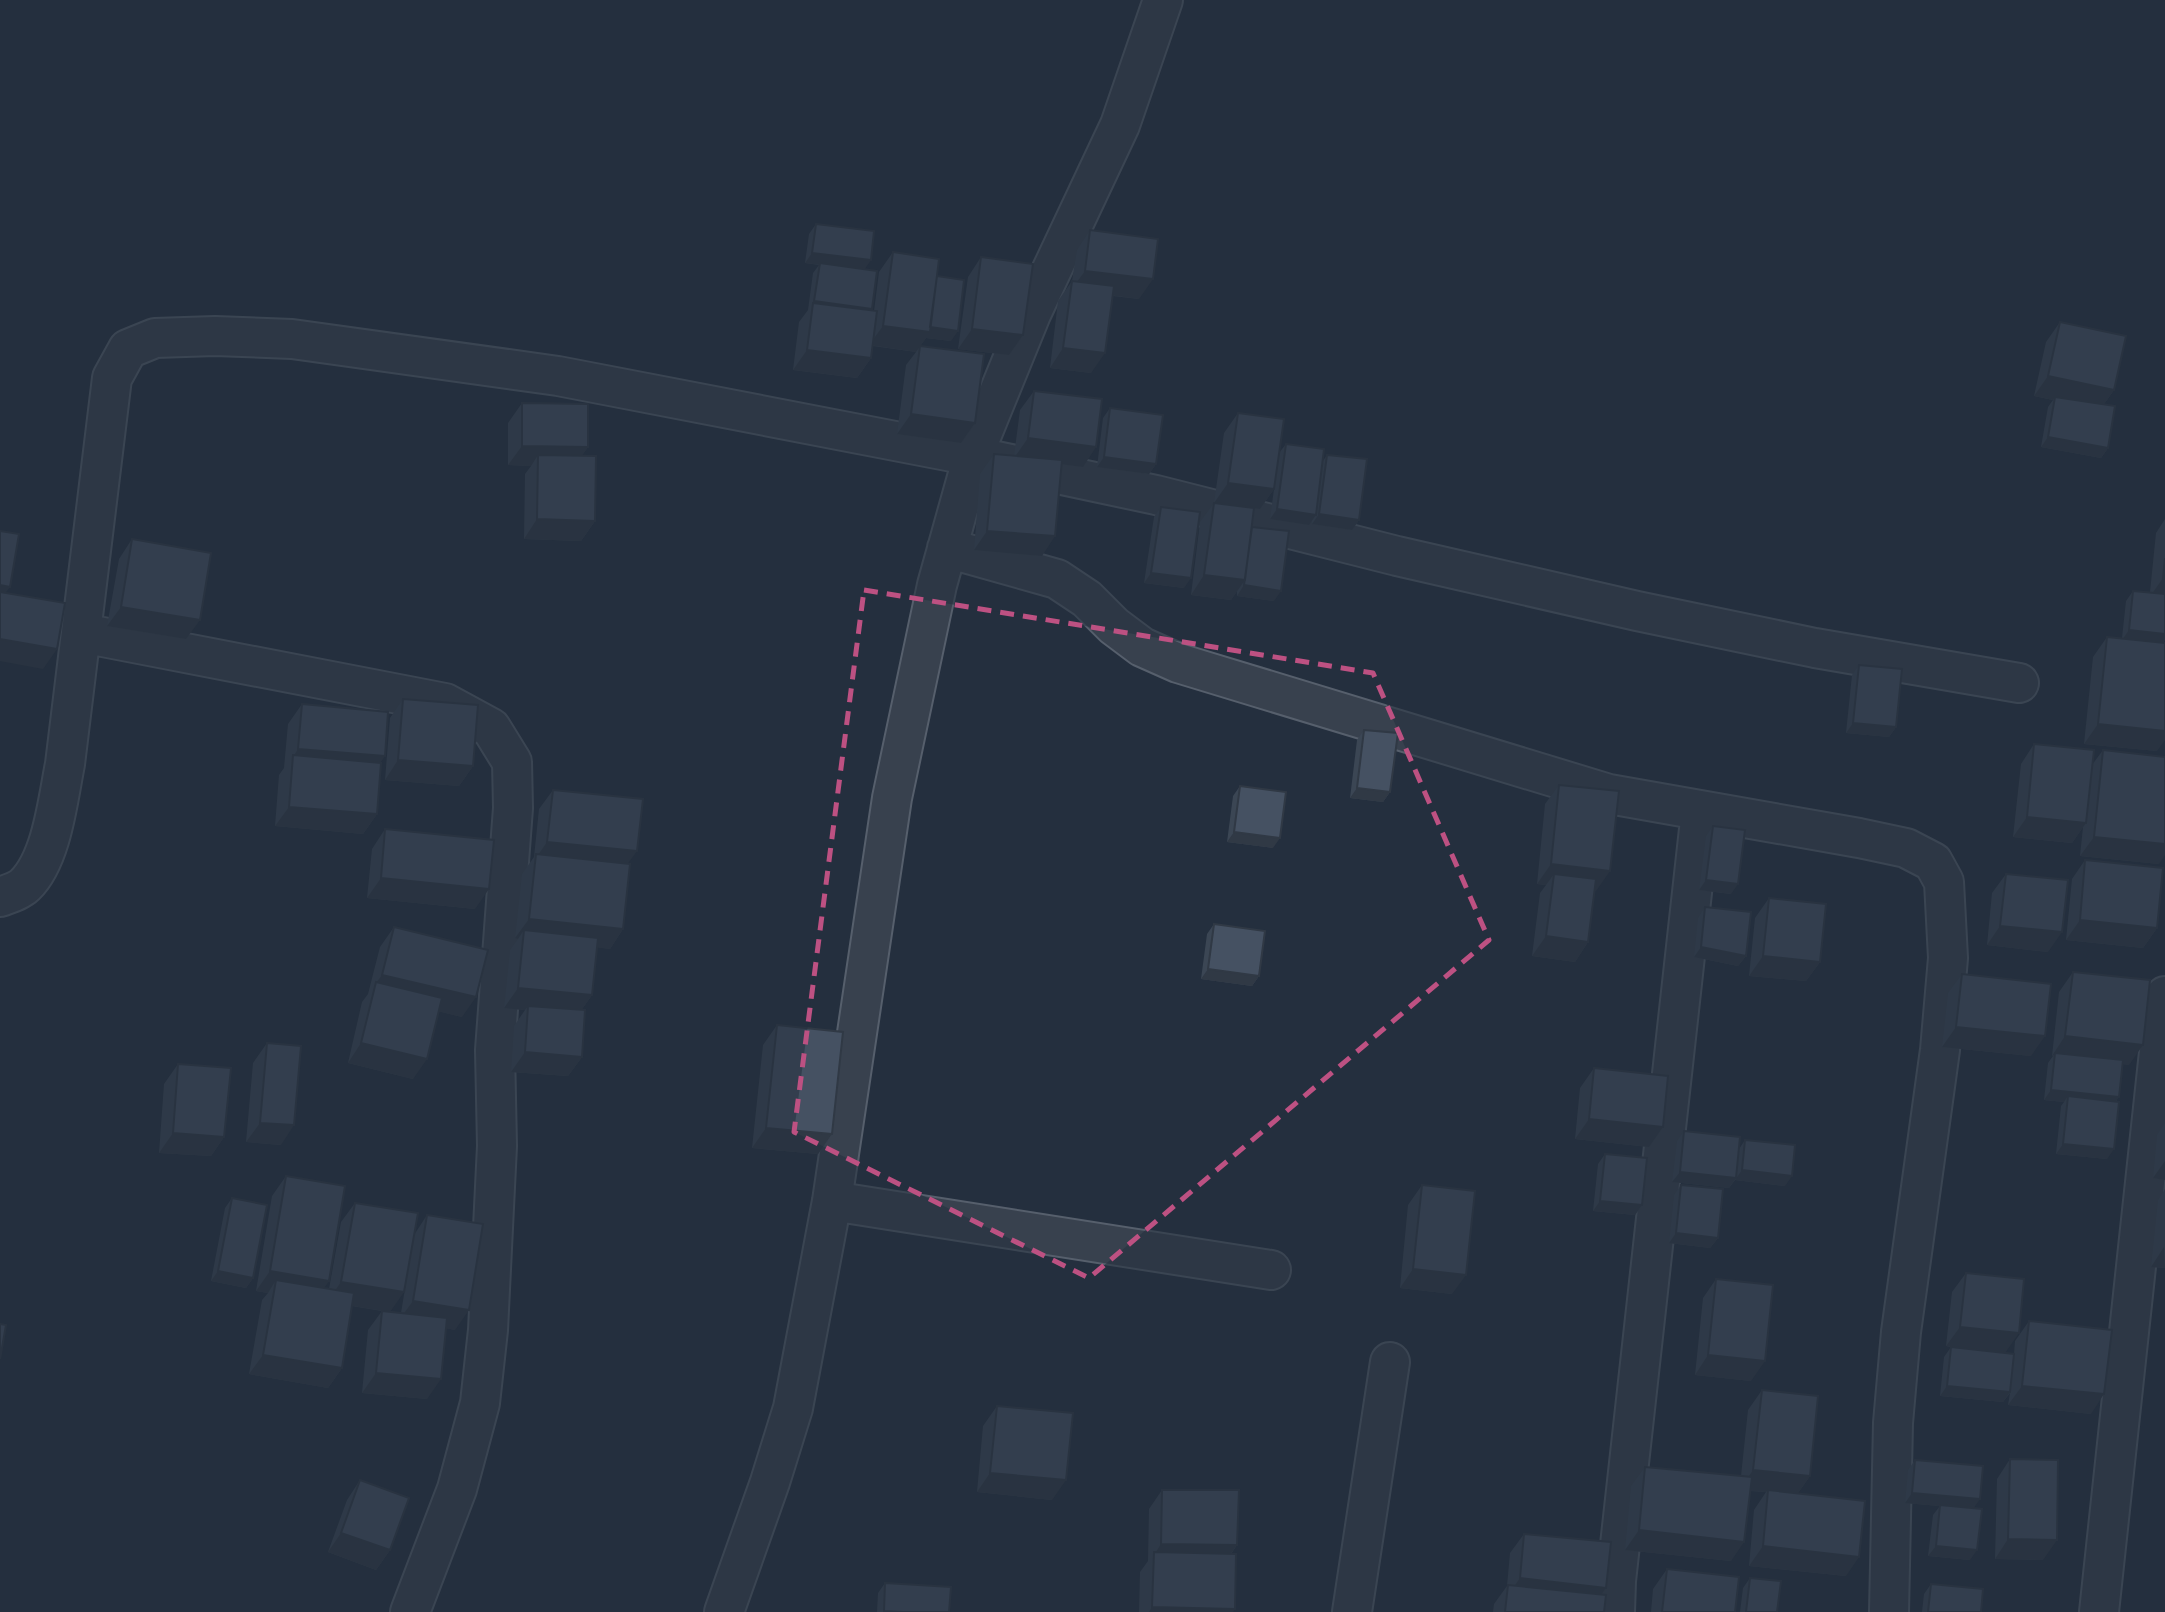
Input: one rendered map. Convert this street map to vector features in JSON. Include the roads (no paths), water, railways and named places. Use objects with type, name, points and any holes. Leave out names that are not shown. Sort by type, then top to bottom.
[{"type":"street","points":[[724,1612],[793,1408],[832,1201],[892,798],[947,548],[973,456],[1031,314],[1120,125],[1163,0]]},
{"type":"street","points":[[0,897],[24,886],[40,864],[53,822],[65,764],[112,378],[128,349],[155,338],[215,336],[292,339],[558,376],[973,456],[1156,495],[1396,556],[1637,611],[1815,648],[2019,683]]},
{"type":"street","points":[[947,548],[1057,579],[1087,599],[1114,626],[1142,647],[1178,663],[1609,794],[1906,848],[1933,862],[1944,882],[1948,958],[1940,1051],[1912,1243],[1893,1423],[1889,1612]]},
{"type":"street","points":[[82,633],[445,703],[491,729],[512,762],[513,808],[495,1050],[497,1146],[488,1330],[480,1403],[457,1489],[410,1612]]},
{"type":"street","points":[[1615,1612],[1616,1581],[1701,811]]},
{"type":"street","points":[[2099,1612],[2165,996]]},
{"type":"street","points":[[832,1201],[1271,1270]]},
{"type":"street","points":[[1352,1612],[1390,1362]]}]
